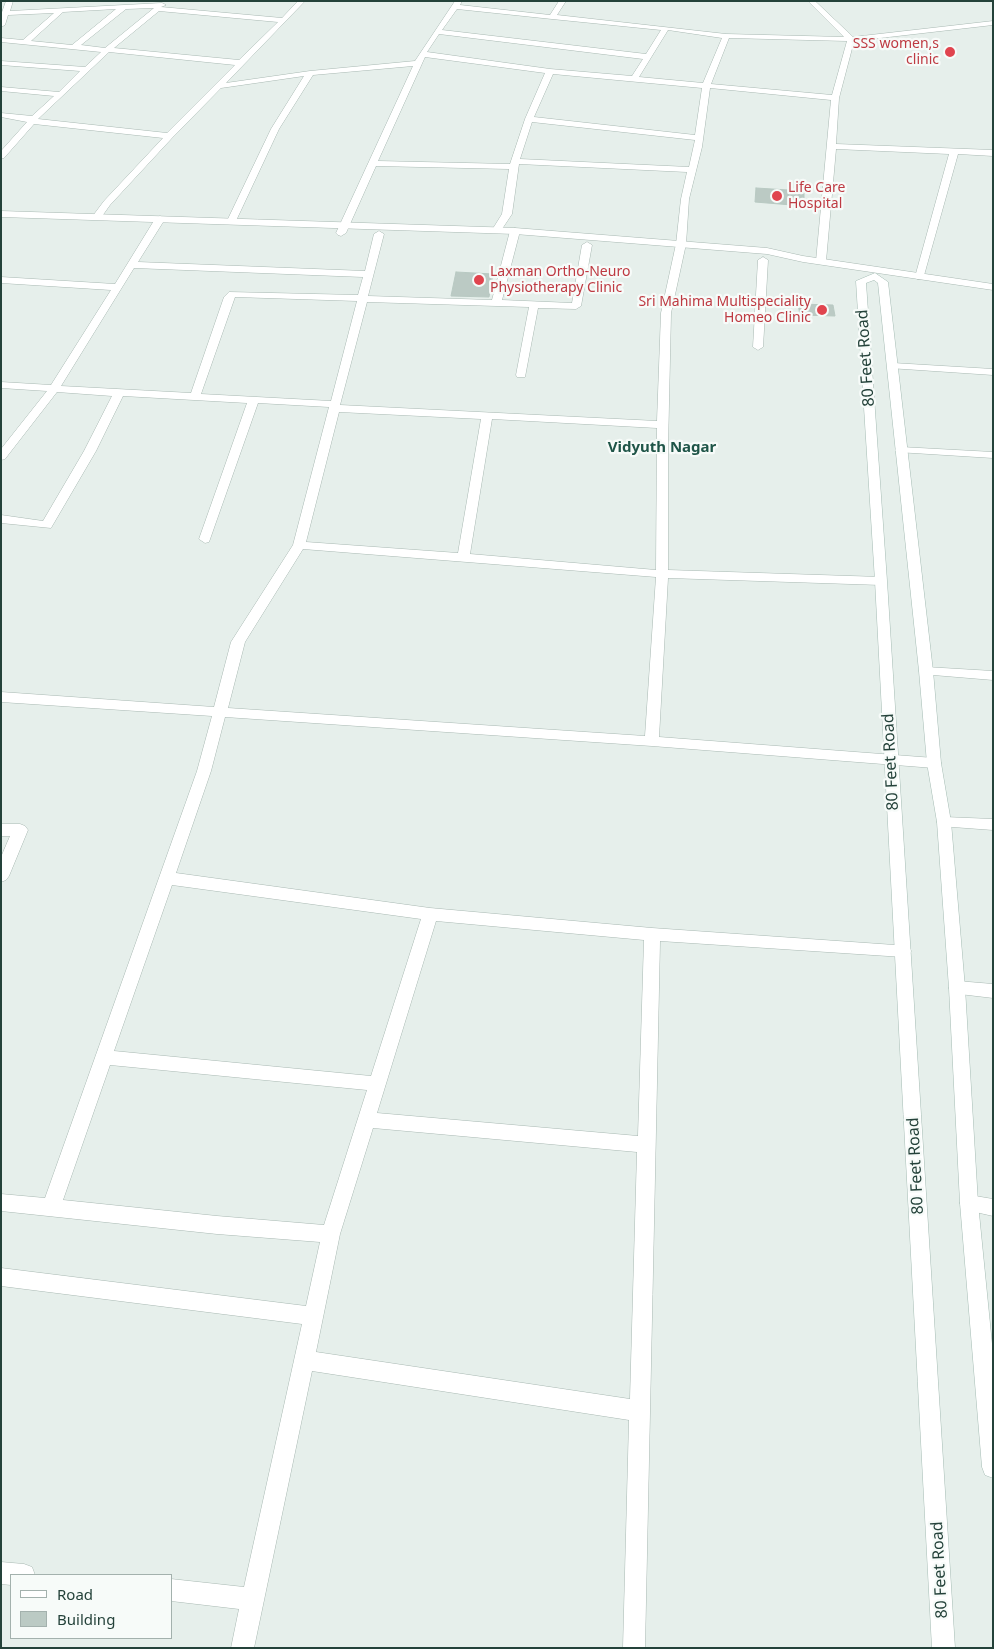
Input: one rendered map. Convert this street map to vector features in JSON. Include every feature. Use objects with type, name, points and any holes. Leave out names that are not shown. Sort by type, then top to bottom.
[{"type":"street","points":[[1,25],[10,1]]},
{"type":"street","points":[[97,217],[107,203],[169,136],[302,1]]},
{"type":"street","points":[[552,17],[563,1]]},
{"type":"street","points":[[811,1],[851,39]]},
{"type":"street","points":[[343,229],[422,54],[457,4],[552,17],[726,36],[851,39],[993,23]]},
{"type":"street","points":[[6,13],[161,5],[284,20]]},
{"type":"street","points":[[1,156],[33,120],[106,50],[161,5]]},
{"type":"street","points":[[74,47],[125,6]]},
{"type":"street","points":[[25,42],[61,10]]},
{"type":"street","points":[[634,79],[666,28]]},
{"type":"street","points":[[437,32],[649,57]]},
{"type":"street","points":[[652,741],[662,574],[666,313],[680,248],[685,199],[699,138],[706,86],[726,36]]},
{"type":"street","points":[[821,261],[835,98],[851,39]]},
{"type":"street","points":[[1,40],[242,63]]},
{"type":"street","points":[[422,54],[550,71],[835,98]]},
{"type":"street","points":[[1,63],[87,69]]},
{"type":"street","points":[[219,86],[418,63]]},
{"type":"street","points":[[498,230],[508,214],[515,164],[529,119],[550,71]]},
{"type":"street","points":[[232,221],[275,129],[310,74]]},
{"type":"street","points":[[1,88],[60,94]]},
{"type":"street","points":[[1,115],[169,136]]},
{"type":"street","points":[[529,119],[699,138]]},
{"type":"street","points":[[832,146],[993,153]]},
{"type":"street","points":[[920,277],[954,152]]},
{"type":"street","points":[[374,163],[515,164],[692,170]]},
{"type":"street","points":[[1,214],[97,217],[157,224],[232,221],[343,229],[379,234],[514,236],[680,248],[763,260],[803,259]]},
{"type":"street","points":[[1,223],[498,230],[514,236],[587,246],[768,251],[875,273],[993,287]]},
{"type":"street","points":[[1,457],[54,389],[157,224]]},
{"type":"street","points":[[51,1207],[204,770],[238,642],[299,545],[379,234]]},
{"type":"street","points":[[496,303],[514,236]]},
{"type":"street","points":[[195,397],[229,297],[232,294],[577,305],[587,246]]},
{"type":"street","points":[[758,347],[763,260]]},
{"type":"street","points":[[133,265],[368,274]]},
{"type":"street","name":"80 Feet Road","points":[[944,1648],[881,581],[861,280],[875,273],[884,282],[926,671],[934,763],[944,822],[957,988],[969,1203],[993,1467]]},
{"type":"street","points":[[1,280],[118,287]]},
{"type":"street","points":[[521,375],[534,305]]},
{"type":"street","points":[[893,366],[993,372]]},
{"type":"street","points":[[1,385],[253,400],[487,417],[663,425]]},
{"type":"street","points":[[1,519],[47,525],[90,451],[119,393]]},
{"type":"street","points":[[205,539],[253,400]]},
{"type":"street","points":[[463,557],[487,417]]},
{"type":"street","points":[[902,450],[993,455]]},
{"type":"street","points":[[299,545],[662,574],[881,581]]},
{"type":"street","points":[[926,671],[993,676]]},
{"type":"street","points":[[1,697],[652,741],[934,763]]},
{"type":"street","points":[[944,822],[993,825]]},
{"type":"street","points":[[1,830],[20,830],[1,876]]},
{"type":"street","points":[[166,878],[430,914],[652,934],[903,951]]},
{"type":"street","points":[[242,1648],[330,1234],[430,914]]},
{"type":"street","points":[[634,1648],[652,934]]},
{"type":"street","points":[[957,988],[993,991]]},
{"type":"street","points":[[104,1056],[377,1084]]},
{"type":"street","points":[[365,1120],[647,1146]]},
{"type":"street","points":[[1,1202],[217,1225],[330,1234]]},
{"type":"street","points":[[969,1203],[993,1208]]},
{"type":"street","points":[[1,1277],[313,1316]]},
{"type":"street","points":[[304,1360],[640,1411]]},
{"type":"street","points":[[172,1590],[252,1599]]},
{"type":"building","points":[[756,188],[804,191],[804,206],[755,202]]},
{"type":"building","points":[[456,272],[493,274],[489,297],[451,296]]},
{"type":"building","points":[[798,304],[833,305],[835,316],[800,315]]},
{"type":"place","name":"SSS women,s clinic","points":[[950,52]]},
{"type":"place","name":"Life Care Hospital","points":[[777,196]]},
{"type":"place","name":"Laxman Ortho-Neuro Physiotherapy Clinic","points":[[479,280]]},
{"type":"place","name":"Sri Mahima Multispeciality Homeo Clinic","points":[[822,310]]},
{"type":"district","name":"Vidyuth Nagar","points":[[662,448]]}]
